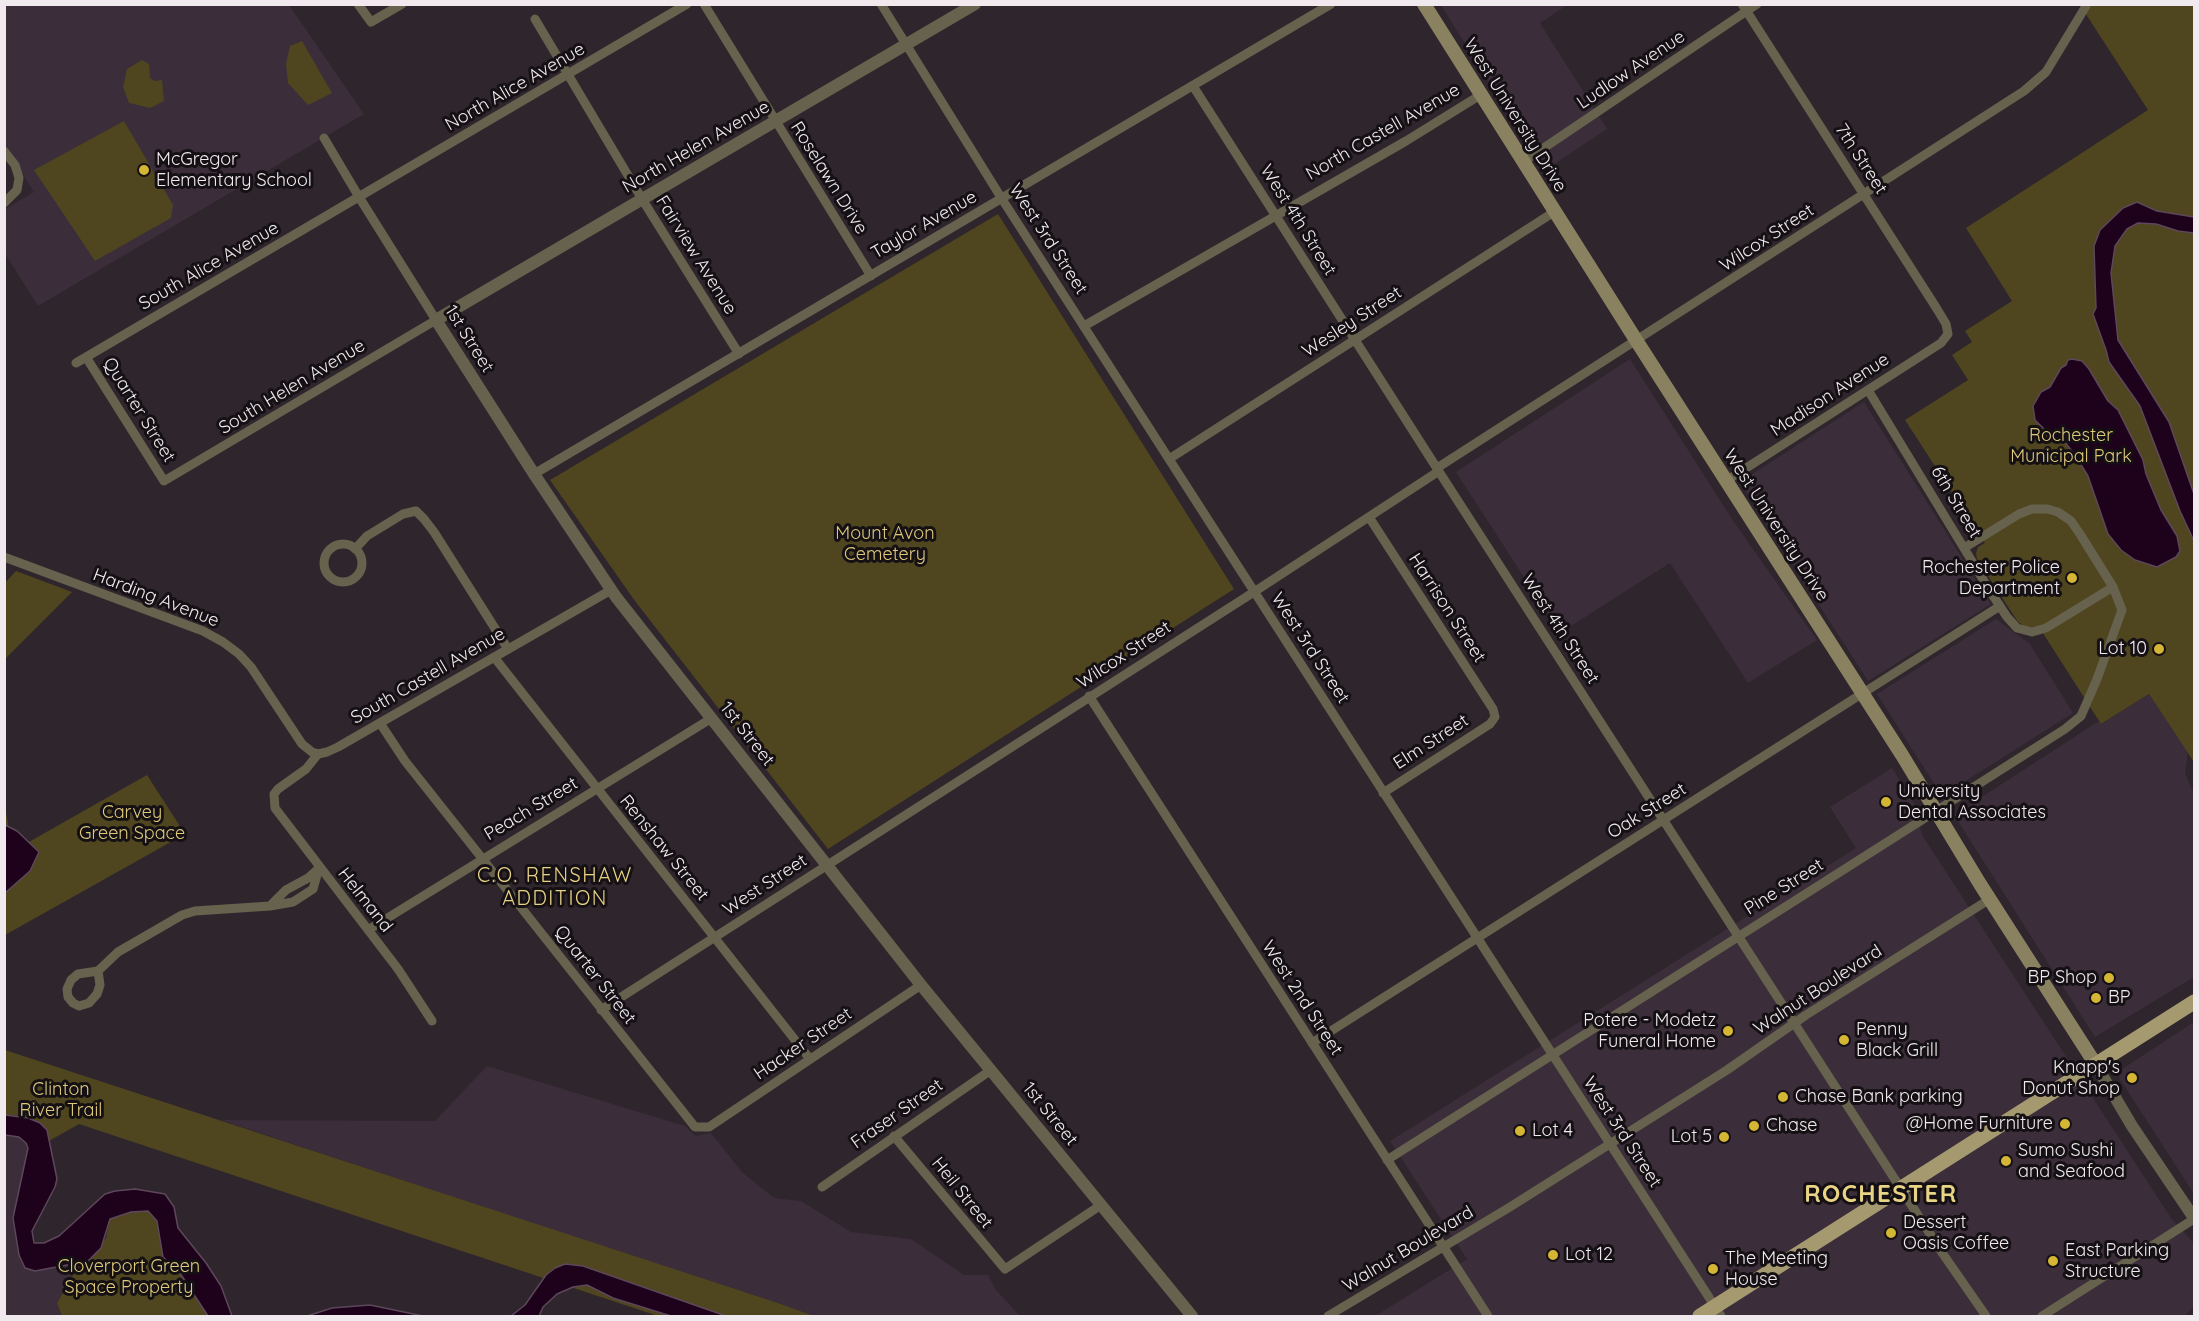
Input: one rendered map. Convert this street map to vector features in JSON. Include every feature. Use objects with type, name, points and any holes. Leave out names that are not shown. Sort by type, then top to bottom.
[{"type":"main road","name":"West University Drive","points":[[1424,4],[1554,212],[1863,693],[2096,1065]]},
{"type":"main road","points":[[1700,1317],[1718,1312],[1902,1188],[2194,1002]]},
{"type":"street","points":[[358,4],[371,22],[402,4]]},
{"type":"street","name":"North Alice Avenue","points":[[359,197],[687,4]]},
{"type":"street","name":"Roselawn Drive","points":[[704,4],[870,276]]},
{"type":"street","name":"West 3rd Street","points":[[881,4],[1002,199],[1718,1312]]},
{"type":"street","name":"North Helen Avenue","points":[[436,320],[975,4]]},
{"type":"street","name":"Taylor Avenue","points":[[534,474],[1331,4]]},
{"type":"street","name":"Ludlow Avenue","points":[[1523,162],[1744,8],[1757,4]]},
{"type":"street","name":"Wilcox Street","points":[[826,865],[1254,592],[1636,340],[2033,85],[2046,72],[2086,6]]},
{"type":"street","name":"7th Street","points":[[1744,8],[1941,314],[1946,324],[1947,334]]},
{"type":"street","name":"Fairview Avenue","points":[[535,19],[566,75],[739,354]]},
{"type":"street","name":"West 4th Street","points":[[1193,86],[1438,470],[1986,1317]]},
{"type":"street","name":"North Castell Avenue","points":[[1084,326],[1406,141],[1482,94]]},
{"type":"street","name":"1st Street","points":[[324,138],[436,320],[611,590],[921,985],[1192,1317]]},
{"type":"street","points":[[4,151],[15,165],[19,178],[17,190],[4,203]]},
{"type":"street","name":"South Alice Avenue","points":[[76,363],[359,197]]},
{"type":"street","name":"Wesley Street","points":[[1169,459],[1554,212]]},
{"type":"street","name":"South Helen Avenue","points":[[164,481],[436,320]]},
{"type":"street","name":"Madison Avenue","points":[[1726,481],[1941,343],[1947,334]]},
{"type":"street","name":"Quarter Street","points":[[86,357],[164,481]]},
{"type":"street","name":"6th Street","points":[[1868,390],[2000,606],[2017,628],[2024,631],[2039,631],[2113,586]]},
{"type":"street","points":[[1964,548],[2019,514],[2032,509],[2047,509],[2058,512],[2071,521],[2113,586]]},
{"type":"street","points":[[355,549],[367,536],[403,514],[416,511],[434,532],[508,649]]},
{"type":"street","name":"Harrison Street","points":[[1369,517],[1493,709],[1495,717]]},
{"type":"street","points":[[344,544],[355,549],[361,560],[359,572],[355,577],[338,581],[328,574],[324,562],[328,551],[344,544]]},
{"type":"street","name":"Harding Avenue","points":[[4,558],[203,631],[223,642],[251,667],[302,744],[318,754]]},
{"type":"street","name":"Pine Street","points":[[1386,1160],[2065,729],[2080,716],[2086,706],[2122,614],[2121,602],[2113,586]]},
{"type":"street","name":"South Castell Avenue","points":[[273,800],[273,794],[306,769],[318,754],[338,747],[611,590]]},
{"type":"street","name":"Oak Street","points":[[1312,1043],[2000,606]]},
{"type":"street","name":"Renshaw Street","points":[[494,657],[810,1059]]},
{"type":"street","name":"West 2nd Street","points":[[1089,696],[1488,1317]]},
{"type":"street","name":"Elm Street","points":[[1383,793],[1490,724],[1495,717]]},
{"type":"street","name":"Peach Street","points":[[368,930],[712,718]]},
{"type":"street","name":"Quarter Street","points":[[380,723],[398,753],[689,1122],[695,1127],[702,1128]]},
{"type":"street","name":"Helmand","points":[[273,800],[280,816],[368,930],[432,1021]]},
{"type":"street","name":"West Street","points":[[601,1010],[826,865]]},
{"type":"street","points":[[98,971],[118,952],[182,915],[195,911],[270,906],[286,890],[308,878],[319,868]]},
{"type":"street","name":"Walnut Boulevard","points":[[1328,1317],[1444,1248],[1610,1144],[1990,899]]},
{"type":"street","name":"Hacker Street","points":[[702,1128],[709,1127],[921,985]]},
{"type":"street","points":[[2042,1317],[2194,1218],[2129,1121],[2096,1065]]},
{"type":"street","name":"Fraser Street","points":[[822,1187],[991,1070]]},
{"type":"street","name":"Heil Street","points":[[894,1136],[1005,1269],[1101,1205]]},
{"type":"shaded area","name":"McGregor Elementary School","points":[[5,5],[289,5],[364,114],[38,306],[5,254],[5,209],[34,192],[5,147]]},
{"type":"shaded area","points":[[1441,5],[1567,5],[1540,23],[1607,129],[1544,171]]},
{"type":"shaded area","points":[[2137,202],[2157,211],[2194,217],[2194,233],[2156,224],[2138,223],[2127,229],[2115,246],[2111,273],[2118,340],[2169,422],[2194,494],[2194,541],[2180,511],[2140,406],[2109,362],[2093,314],[2096,308],[2094,246],[2100,230],[2123,208]]},
{"type":"shaded area","points":[[1630,359],[1734,522],[1817,640],[1748,683],[1670,563],[1560,633],[1456,472]]},
{"type":"shaded area","points":[[2072,359],[2082,361],[2108,401],[2118,410],[2143,460],[2146,474],[2161,510],[2177,536],[2180,551],[2176,557],[2157,567],[2135,560],[2121,550],[2108,534],[2088,476],[2075,455],[2064,441],[2050,435],[2035,420],[2033,406],[2041,392],[2050,387],[2061,368]]},
{"type":"shaded area","points":[[1864,402],[1991,604],[1868,681],[1740,482]]},
{"type":"shaded area","points":[[1996,619],[2030,644],[2073,713],[1942,796],[1877,694]]},
{"type":"shaded area","points":[[2149,694],[2188,752],[2185,774],[2194,793],[2194,977],[2095,1037],[1954,815],[2099,721],[2102,724]]},
{"type":"shaded area","points":[[1892,768],[1915,805],[1922,835],[2171,1218],[2194,1243],[2194,1306],[2185,1316],[1375,1316],[1467,1259],[1390,1141],[1856,848],[1830,807]]},
{"type":"shaded area","points":[[5,825],[17,831],[39,852],[30,871],[5,893]]},
{"type":"shaded area","points":[[2194,1022],[2194,1194],[2120,1079],[2119,1071]]},
{"type":"shaded area","points":[[487,1066],[685,1126],[696,1136],[711,1133],[742,1172],[774,1198],[801,1201],[851,1232],[911,1239],[964,1275],[988,1275],[996,1290],[1020,1316],[814,1316],[221,1120],[435,1121]]},
{"type":"shaded area","points":[[5,1115],[28,1118],[40,1123],[47,1130],[57,1179],[32,1231],[34,1243],[44,1243],[59,1236],[105,1194],[135,1189],[165,1194],[174,1207],[178,1228],[221,1286],[232,1316],[208,1316],[178,1270],[163,1257],[157,1221],[148,1211],[131,1212],[110,1219],[101,1248],[88,1261],[35,1271],[25,1268],[19,1255],[13,1218],[28,1148],[19,1137],[5,1135]]},
{"type":"shaded area","points":[[4,1135],[19,1137],[28,1148],[13,1218],[21,1262],[31,1270],[79,1264],[57,1303],[62,1316],[5,1316]]},
{"type":"shaded area","points":[[565,1264],[583,1266],[726,1316],[671,1316],[613,1298],[587,1285],[573,1287],[557,1294],[543,1307],[539,1316],[511,1316],[525,1305],[546,1275]]},
{"type":"shaded area","points":[[370,1305],[423,1316],[307,1316],[332,1308]]},
{"type":"green space","name":"Rochester Municipal Park","points":[[2080,5],[2194,5],[2194,762],[2149,694],[2101,724],[2039,627],[2026,627],[2018,622],[1977,559],[1978,547],[1985,543],[1905,420],[1968,380],[1952,355],[1972,342],[1965,331],[2012,301],[1966,228],[2148,110]]},
{"type":"green space","points":[[302,41],[332,93],[308,105],[288,83],[286,64],[290,46]]},
{"type":"green space","points":[[142,60],[149,64],[150,78],[155,81],[162,80],[164,101],[150,108],[129,103],[123,87],[127,69]]},
{"type":"green space","points":[[124,121],[173,205],[171,218],[95,261],[34,170]]},
{"type":"green space","name":"Mount Avon Cemetery","points":[[998,214],[1234,589],[828,849],[635,601],[550,480]]},
{"type":"green space","points":[[16,571],[72,592],[5,659],[5,583]]},
{"type":"green space","name":"Carvey Green Space","points":[[147,775],[185,834],[5,935],[4,802],[13,851]]},
{"type":"green space","name":"Clinton River Trail","points":[[5,1050],[814,1316],[658,1316],[79,1124],[49,1141],[47,1130],[22,1116],[5,1115]]},
{"type":"green space","name":"Cloverport Green Space Property","points":[[148,1211],[157,1221],[162,1251],[167,1260],[178,1270],[208,1316],[62,1316],[57,1303],[79,1264],[88,1261],[106,1238],[110,1219],[131,1212]]},
{"type":"place","name":"McGregor Elementary School","points":[[144,170]]},
{"type":"place","name":"Rochester Police Department","points":[[2072,578]]},
{"type":"place","name":"Lot 10","points":[[2159,649]]},
{"type":"place","name":"University Dental Associates","points":[[1886,802]]},
{"type":"place","name":"BP Shop","points":[[2109,978]]},
{"type":"place","name":"BP","points":[[2096,998]]},
{"type":"place","name":"Potere - Modetz Funeral Home","points":[[1728,1031]]},
{"type":"place","name":"Penny Black Grill","points":[[1844,1040]]},
{"type":"place","name":"Knapp's Donut Shop","points":[[2132,1078]]},
{"type":"place","name":"Chase Bank parking","points":[[1783,1097]]},
{"type":"place","name":"@Home Furniture","points":[[2065,1124]]},
{"type":"place","name":"Chase","points":[[1754,1126]]},
{"type":"place","name":"Lot 4","points":[[1520,1131]]},
{"type":"place","name":"Lot 5","points":[[1724,1137]]},
{"type":"place","name":"Sumo Sushi and Seafood","points":[[2006,1161]]},
{"type":"place","name":"Dessert Oasis Coffee","points":[[1891,1233]]},
{"type":"place","name":"Lot 12","points":[[1553,1255]]},
{"type":"place","name":"East Parking Structure","points":[[2053,1261]]},
{"type":"place","name":"The Meeting House","points":[[1713,1269]]},
{"type":"district","name":"C.O. RENSHAW ADDITION","points":[[555,888]]},
{"type":"district","name":"ROCHESTER","points":[[1881,1195]]}]
